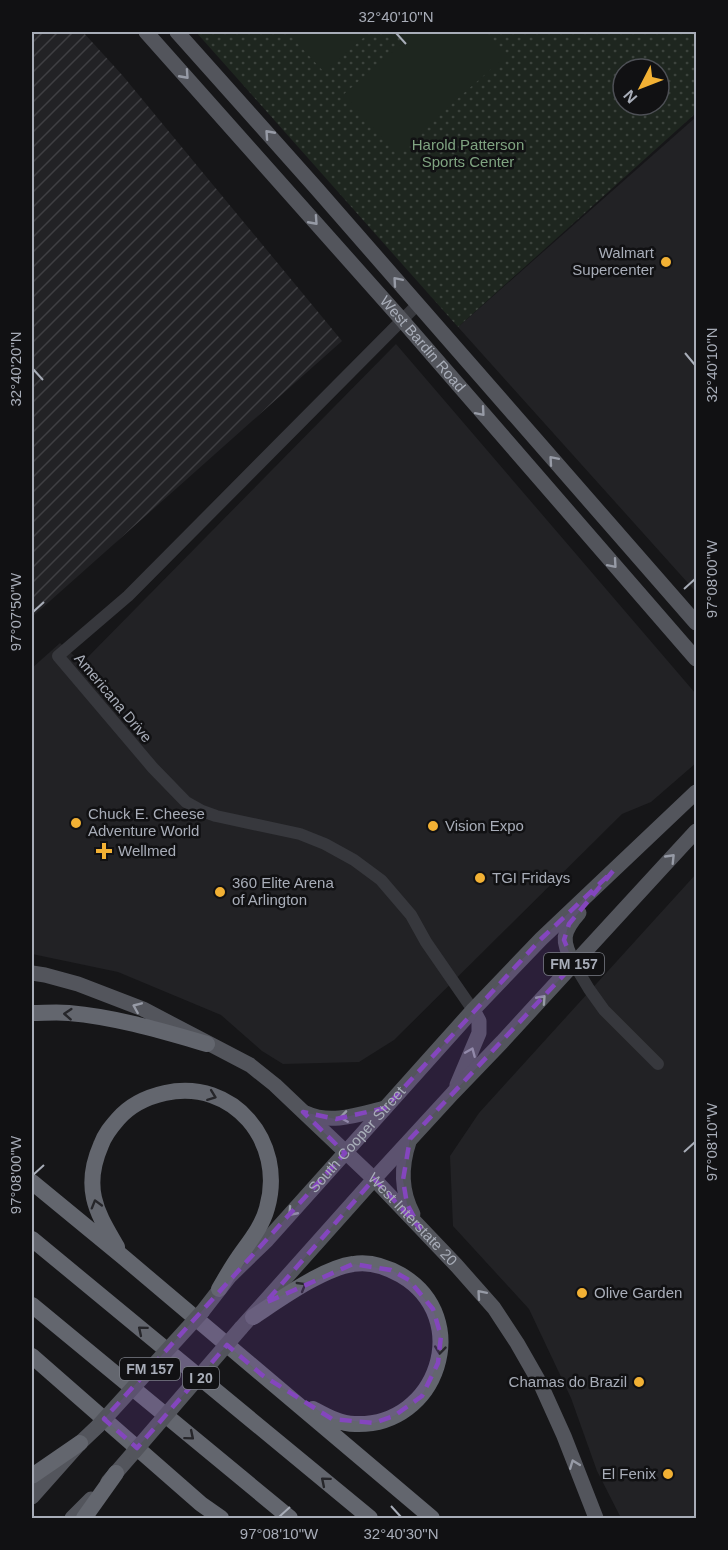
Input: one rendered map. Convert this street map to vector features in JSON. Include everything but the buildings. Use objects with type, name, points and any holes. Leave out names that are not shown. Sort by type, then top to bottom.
[{"type":"highway","points":[[32,1013],[68,1013],[104,1018],[207,1044]]},
{"type":"highway","points":[[122,1256],[100,1218],[94,1197],[92,1177],[96,1155],[105,1134],[124,1112],[142,1100],[175,1091],[201,1092],[230,1104],[241,1112],[260,1133],[272,1172],[271,1194],[264,1219],[219,1289]]},
{"type":"highway","points":[[32,1182],[432,1518]]},
{"type":"highway","name":"I 20","points":[[32,1239],[370,1518]]},
{"type":"highway","points":[[247,1322],[302,1285],[323,1274],[353,1264],[369,1264],[391,1270],[410,1280],[433,1310],[441,1336],[438,1363],[432,1380],[422,1396],[411,1407],[374,1423],[354,1424],[332,1419],[303,1404],[262,1375]]},
{"type":"highway","points":[[32,1305],[290,1518]]},
{"type":"highway","points":[[32,1356],[201,1504],[221,1518]]},
{"type":"highway","points":[[32,1364],[72,1392]]},
{"type":"highway","points":[[32,1476],[80,1443]]},
{"type":"highway","points":[[84,1518],[116,1473]]},
{"type":"highway","points":[[201,1504],[213,1518]]},
{"type":"main road","name":"West Bardin Road","points":[[146,32],[402,320],[696,659]]},
{"type":"main road","name":"West Bardin Road","points":[[177,32],[696,623]]},
{"type":"main road","points":[[575,520],[591,504]]},
{"type":"main road","name":"South Cooper Street","points":[[32,1497],[202,1312],[230,1276],[267,1240],[473,1010],[541,939],[696,792]]},
{"type":"main road","name":"FM 157","points":[[72,1518],[116,1473],[410,1139],[696,831]]},
{"type":"main road","points":[[574,964],[564,940],[569,924],[613,871]]},
{"type":"main road","name":"West Interstate 20","points":[[32,973],[78,984],[143,1009],[250,1065],[275,1085],[374,1179],[494,1308],[517,1343],[541,1385],[596,1518]]},
{"type":"main road","points":[[453,1093],[479,1033],[479,1021],[473,1010]]},
{"type":"main road","points":[[303,1112],[314,1117],[336,1119],[385,1108]]},
{"type":"main road","points":[[410,1139],[403,1180],[407,1204],[420,1228]]},
{"type":"street","name":"Americana Drive","points":[[418,304],[128,596],[58,656],[153,768],[186,802],[216,816],[300,834],[325,844],[354,860],[381,880],[411,915],[426,942],[473,1010]]},
{"type":"street","points":[[574,964],[604,1010],[658,1064]]},
{"type":"highlighted area","points":[[613,871],[569,924],[564,940],[574,964],[410,1139],[403,1180],[407,1204],[420,1228],[374,1179],[265,1303],[353,1264],[391,1270],[409,1280],[433,1309],[441,1336],[438,1363],[422,1396],[394,1416],[374,1423],[332,1419],[262,1375],[227,1345],[137,1448],[104,1419],[345,1153],[303,1112],[336,1119],[385,1108],[541,939]]},
{"type":"shaded area","points":[[32,32],[83,32],[123,76],[342,341],[32,617]]},
{"type":"shaded area","points":[[696,117],[696,592],[458,327]]},
{"type":"shaded area","points":[[396,344],[696,694],[696,763],[651,802],[622,814],[394,1040],[359,1062],[283,1064],[262,1051],[221,1015],[118,972],[32,954],[32,668],[60,643],[82,663]]},
{"type":"shaded area","points":[[696,874],[696,1518],[621,1518],[597,1471],[571,1398],[529,1309],[453,1226],[450,1156],[479,1113]]},
{"type":"green space","name":"Harold Patterson Sports Center","points":[[196,32],[696,32],[696,113],[458,327]]},
{"type":"green space","points":[[287,32],[370,32],[324,72]]},
{"type":"green space","points":[[415,32],[486,32],[507,55],[396,153],[344,94]]},
{"type":"place","name":"Walmart Supercenter","points":[[666,262]]},
{"type":"place","name":"Chuck E. Cheese Adventure World","points":[[76,823]]},
{"type":"place","name":"Vision Expo","points":[[433,826]]},
{"type":"place","name":"Wellmed","points":[[104,851]]},
{"type":"place","name":"TGI Fridays","points":[[480,878]]},
{"type":"place","name":"360 Elite Arena of Arlington","points":[[220,892]]},
{"type":"place","name":"Olive Garden","points":[[582,1293]]},
{"type":"place","name":"Chamas do Brazil","points":[[639,1382]]},
{"type":"place","name":"El Fenix","points":[[668,1474]]}]
